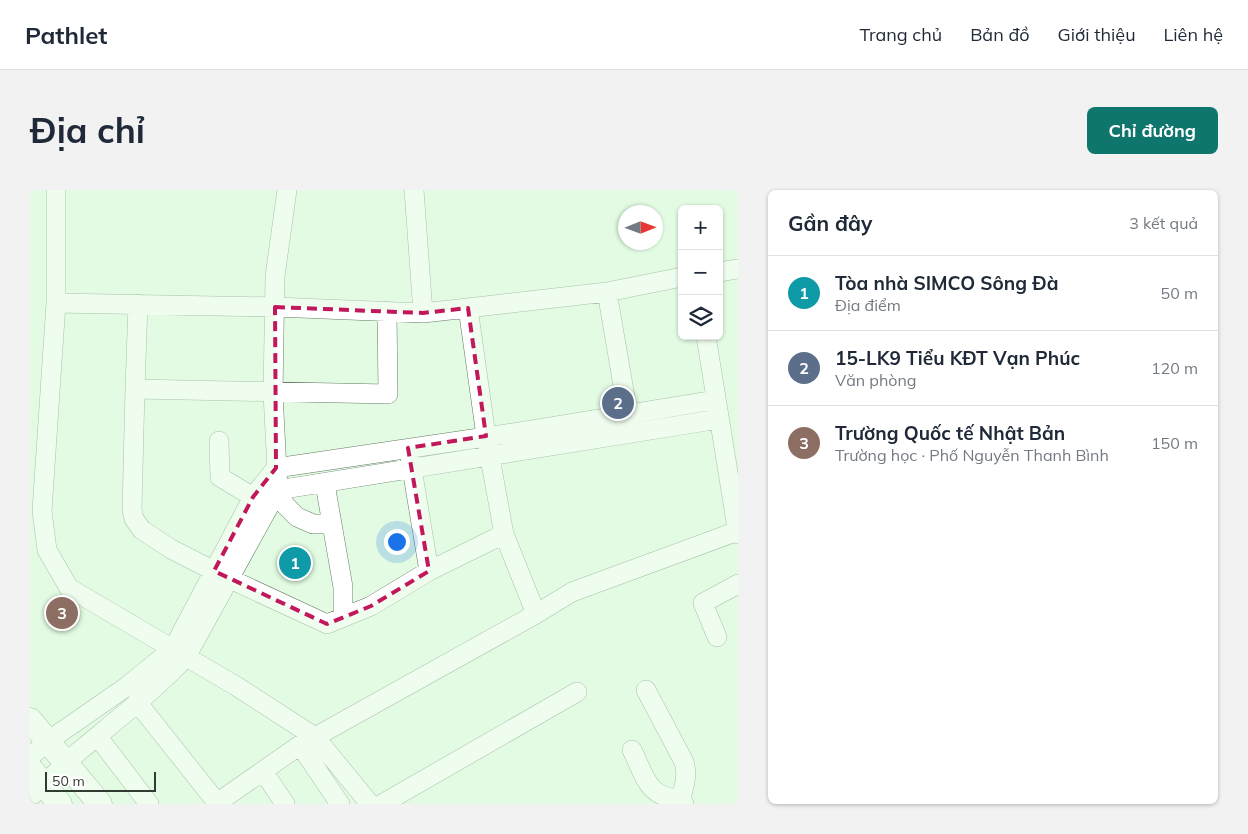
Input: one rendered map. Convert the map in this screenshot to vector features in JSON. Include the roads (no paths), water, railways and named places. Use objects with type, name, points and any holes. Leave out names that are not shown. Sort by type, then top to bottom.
[{"type":"main road","points":[[30,720],[100,804]]},
{"type":"main road","points":[[35,783],[60,804]]},
{"type":"street","points":[[56,190],[56,304],[42,511],[47,550],[69,588],[236,686],[315,737],[370,804]]},
{"type":"street","points":[[287,190],[275,276],[274,393],[278,490],[286,505],[297,517],[314,524],[332,524]]},
{"type":"street","points":[[414,190],[423,313]]},
{"type":"street","points":[[723,272],[738,270]]},
{"type":"street","points":[[56,304],[275,307],[423,313],[607,292],[678,278]]},
{"type":"street","points":[[607,292],[628,414]]},
{"type":"street","points":[[138,304],[132,510],[134,519],[142,530],[171,549],[326,624],[371,606],[429,572],[504,534]]},
{"type":"street","points":[[468,308],[486,436],[504,534],[536,614]]},
{"type":"street","points":[[135,389],[388,394],[387,311]]},
{"type":"street","points":[[315,737],[572,592],[738,532],[707,340]]},
{"type":"street","points":[[222,575],[253,497],[276,468],[715,400]]},
{"type":"street","points":[[35,783],[66,763],[167,677],[222,575],[278,490],[325,484],[719,419]]},
{"type":"street","points":[[219,441],[220,477],[253,497]]},
{"type":"street","points":[[408,448],[429,572]]},
{"type":"street","points":[[325,484],[342,587],[343,617]]},
{"type":"street","points":[[717,637],[703,603],[738,584]]},
{"type":"street","points":[[30,757],[48,741],[126,687],[180,653]]},
{"type":"street","points":[[632,750],[653,790],[662,796],[682,801],[686,779],[684,762],[646,690]]},
{"type":"street","points":[[382,804],[577,692]]},
{"type":"street","points":[[138,702],[218,804],[300,745],[340,804]]},
{"type":"street","points":[[98,737],[149,804]]},
{"type":"street","points":[[263,771],[285,804]]},
{"type":"place","name":"15-LK9 Tiểu KĐT Vạn Phúc","points":[[618,403]]},
{"type":"place","name":"Tòa nhà SIMCO Sông Đà","points":[[295,563]]},
{"type":"place","name":"Trường Quốc tế Nhật Bản","points":[[62,613]]}]
